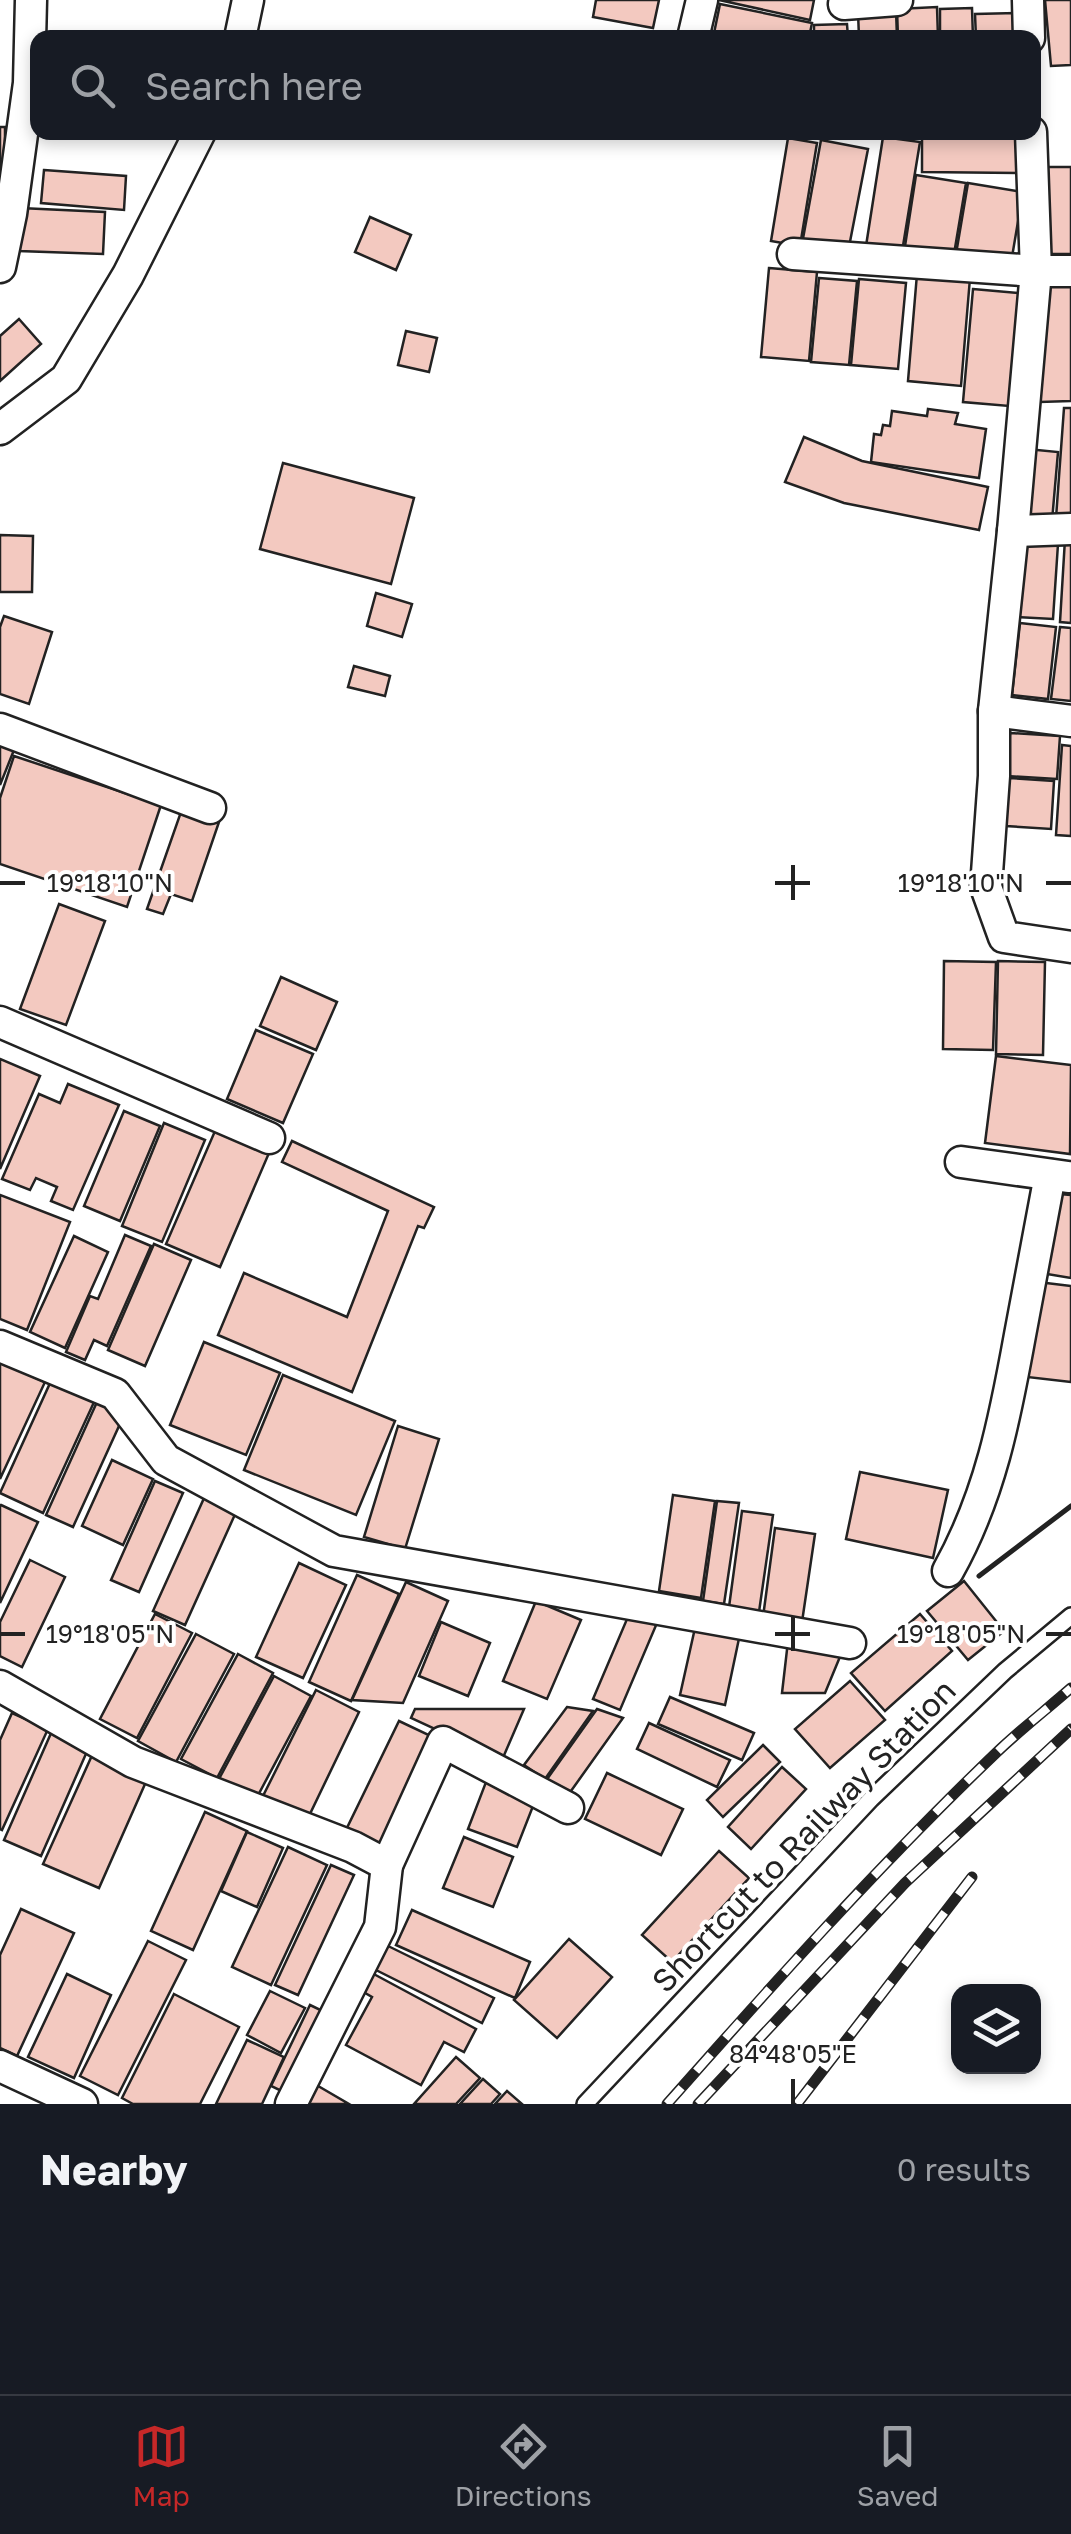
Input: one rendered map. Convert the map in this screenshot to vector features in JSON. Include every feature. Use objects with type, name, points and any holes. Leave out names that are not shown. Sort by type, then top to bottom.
[{"type":"street","points":[[30,30],[31,0]]},
{"type":"street","points":[[242,30],[248,0]]},
{"type":"street","points":[[696,30],[702,0]]},
{"type":"street","points":[[844,4],[896,0]]},
{"type":"street","points":[[1028,0],[1029,30]]},
{"type":"street","points":[[0,267],[29,82],[30,41]]},
{"type":"street","points":[[0,429],[66,379],[128,275],[196,140]]},
{"type":"street","points":[[1032,140],[1036,271],[994,711],[986,887],[1004,937],[1071,948]]},
{"type":"street","points":[[793,254],[1036,271],[1071,270]]},
{"type":"street","points":[[1014,531],[1071,528]]},
{"type":"street","points":[[994,711],[1071,721]]},
{"type":"street","points":[[0,729],[210,808]]},
{"type":"street","points":[[0,1022],[269,1138]]},
{"type":"street","points":[[948,1571],[967,1537],[987,1485],[1061,1176],[960,1162]]},
{"type":"street","points":[[0,1346],[114,1394],[166,1460],[334,1551],[850,1644]]},
{"type":"street","points":[[0,1686],[133,1762],[353,1847],[387,1865]]},
{"type":"street","points":[[292,2104],[380,1927],[387,1865],[443,1742],[568,1808]]},
{"type":"street","points":[[0,2066],[82,2104]]},
{"type":"lane","name":"Shortcut to Railway Station","points":[[586,2104],[871,1799],[1005,1671],[1071,1616]]},
{"type":"building","points":[[596,0],[659,0],[653,28],[593,17]]},
{"type":"building","points":[[719,0],[814,0],[810,20]]},
{"type":"building","points":[[1045,0],[1071,0],[1071,65],[1051,66]]},
{"type":"building","points":[[720,4],[812,23],[811,30],[715,30]]},
{"type":"building","points":[[937,7],[938,30],[898,30],[897,9]]},
{"type":"building","points":[[972,8],[973,30],[940,30],[940,9]]},
{"type":"building","points":[[896,10],[897,30],[859,30],[858,12]]},
{"type":"building","points":[[1016,13],[1016,30],[976,30],[975,14]]},
{"type":"building","points":[[847,24],[847,30],[814,30],[814,25]]},
{"type":"building","points":[[0,127],[5,127],[5,176],[0,176]]},
{"type":"building","points":[[788,140],[817,143],[800,246],[771,241]]},
{"type":"building","points":[[821,140],[868,149],[848,252],[802,244]]},
{"type":"building","points":[[883,140],[920,142],[902,252],[866,246]]},
{"type":"building","points":[[922,140],[1022,140],[1021,173],[922,172]]},
{"type":"building","points":[[1047,167],[1071,167],[1071,254],[1048,254]]},
{"type":"building","points":[[44,170],[126,176],[124,210],[41,203]]},
{"type":"building","points":[[916,175],[966,183],[954,254],[905,246]]},
{"type":"building","points":[[968,183],[1023,192],[1011,263],[956,254]]},
{"type":"building","points":[[20,208],[105,212],[103,254],[19,251]]},
{"type":"building","points":[[370,217],[411,235],[396,270],[355,252]]},
{"type":"building","points":[[769,268],[817,272],[809,361],[761,357]]},
{"type":"building","points":[[917,274],[970,278],[961,386],[908,381]]},
{"type":"building","points":[[819,278],[857,281],[849,365],[811,362]]},
{"type":"building","points":[[859,279],[906,283],[898,369],[851,365]]},
{"type":"building","points":[[1071,285],[1071,401],[1040,402],[1039,286]]},
{"type":"building","points":[[973,289],[1019,293],[1009,406],[963,402]]},
{"type":"building","points":[[19,319],[41,344],[0,381],[0,336]]},
{"type":"building","points":[[406,331],[437,338],[429,372],[398,365]]},
{"type":"building","points":[[1064,408],[1071,408],[1071,519],[1056,518]]},
{"type":"building","points":[[928,409],[958,413],[955,424],[986,429],[979,478],[871,462],[874,434],[881,435],[883,425],[890,426],[892,411],[927,416]]},
{"type":"building","points":[[804,437],[862,461],[988,487],[979,530],[844,503],[785,482]]},
{"type":"building","points":[[1027,449],[1058,452],[1052,521],[1022,518]]},
{"type":"building","points":[[283,463],[414,498],[391,584],[260,549]]},
{"type":"building","points":[[0,535],[33,536],[32,592],[0,592]]},
{"type":"building","points":[[1065,539],[1071,540],[1071,623],[1060,622]]},
{"type":"building","points":[[1020,542],[1058,544],[1053,619],[1016,617]]},
{"type":"building","points":[[376,593],[412,604],[402,637],[367,626]]},
{"type":"building","points":[[4,616],[52,632],[29,704],[0,694],[0,627]]},
{"type":"building","points":[[1020,623],[1056,627],[1048,699],[1012,695]]},
{"type":"building","points":[[1060,627],[1071,628],[1071,701],[1051,699]]},
{"type":"building","points":[[354,666],[390,676],[385,696],[348,687]]},
{"type":"building","points":[[1010,733],[1060,736],[1057,779],[1007,776]]},
{"type":"building","points":[[0,745],[14,750],[0,785]]},
{"type":"building","points":[[1062,745],[1071,746],[1071,836],[1056,835]]},
{"type":"building","points":[[14,756],[161,805],[127,907],[0,864],[0,798]]},
{"type":"building","points":[[1009,778],[1054,781],[1051,829],[1006,826]]},
{"type":"building","points":[[182,809],[219,822],[192,901],[171,894],[163,914],[147,909]]},
{"type":"building","points":[[59,904],[105,921],[66,1025],[20,1009]]},
{"type":"building","points":[[944,961],[996,962],[993,1050],[943,1049]]},
{"type":"building","points":[[998,961],[1045,962],[1043,1055],[996,1054]]},
{"type":"building","points":[[281,977],[337,1002],[316,1050],[260,1026]]},
{"type":"building","points":[[256,1030],[313,1054],[283,1123],[227,1099]]},
{"type":"building","points":[[996,1056],[1071,1065],[1070,1154],[985,1143]]},
{"type":"building","points":[[0,1059],[40,1076],[0,1169]]},
{"type":"building","points":[[68,1084],[119,1105],[73,1210],[51,1201],[57,1187],[36,1178],[30,1190],[2,1179],[39,1094],[60,1103]]},
{"type":"building","points":[[124,1111],[160,1126],[120,1221],[84,1206]]},
{"type":"building","points":[[164,1123],[205,1140],[162,1242],[122,1226]]},
{"type":"building","points":[[215,1131],[269,1153],[220,1267],[166,1244]]},
{"type":"building","points":[[292,1141],[434,1207],[424,1228],[418,1226],[352,1392],[218,1335],[244,1273],[347,1317],[388,1211],[282,1162]]},
{"type":"building","points":[[1059,1194],[1071,1195],[1071,1278],[1047,1274]]},
{"type":"building","points":[[0,1195],[70,1222],[27,1330],[0,1319]]},
{"type":"building","points":[[125,1235],[151,1246],[107,1346],[94,1340],[85,1360],[66,1352],[90,1296],[98,1299]]},
{"type":"building","points":[[74,1236],[108,1252],[65,1348],[30,1332]]},
{"type":"building","points":[[154,1244],[191,1260],[145,1366],[108,1350]]},
{"type":"building","points":[[1038,1282],[1071,1286],[1071,1382],[1027,1377]]},
{"type":"building","points":[[204,1342],[280,1373],[246,1455],[170,1425]]},
{"type":"building","points":[[0,1362],[45,1382],[0,1479]]},
{"type":"building","points":[[283,1375],[395,1421],[356,1515],[244,1470]]},
{"type":"building","points":[[51,1381],[95,1400],[43,1513],[0,1493]]},
{"type":"building","points":[[97,1402],[124,1415],[73,1527],[46,1515]]},
{"type":"building","points":[[398,1426],[439,1439],[405,1549],[364,1537]]},
{"type":"building","points":[[112,1460],[153,1479],[123,1545],[82,1526]]},
{"type":"building","points":[[860,1472],[948,1490],[933,1558],[846,1539]]},
{"type":"building","points":[[155,1481],[183,1493],[139,1592],[111,1580]]},
{"type":"building","points":[[673,1495],[715,1501],[701,1598],[659,1591]]},
{"type":"building","points":[[205,1496],[237,1510],[185,1625],[153,1611]]},
{"type":"building","points":[[717,1501],[739,1503],[724,1604],[703,1601]]},
{"type":"building","points":[[0,1506],[38,1522],[0,1603]]},
{"type":"building","points":[[742,1511],[773,1515],[759,1612],[729,1607]]},
{"type":"building","points":[[775,1528],[815,1534],[802,1622],[763,1617]]},
{"type":"building","points":[[30,1560],[65,1577],[22,1667],[0,1656],[0,1622]]},
{"type":"building","points":[[299,1563],[346,1585],[303,1678],[256,1657]]},
{"type":"building","points":[[357,1575],[399,1594],[351,1701],[309,1682]]},
{"type":"building","points":[[964,1581],[1004,1631],[968,1660],[927,1611]]},
{"type":"building","points":[[406,1582],[448,1601],[403,1703],[352,1700]]},
{"type":"building","points":[[536,1601],[581,1620],[547,1699],[503,1681]]},
{"type":"building","points":[[630,1612],[657,1623],[620,1710],[593,1699]]},
{"type":"building","points":[[155,1614],[192,1633],[137,1738],[100,1719]]},
{"type":"building","points":[[920,1614],[952,1651],[885,1711],[851,1673]]},
{"type":"building","points":[[697,1619],[741,1629],[725,1705],[680,1695]]},
{"type":"building","points":[[441,1622],[490,1643],[468,1696],[419,1676]]},
{"type":"building","points":[[196,1634],[234,1654],[176,1762],[138,1741]]},
{"type":"building","points":[[788,1641],[844,1647],[825,1693],[782,1693]]},
{"type":"building","points":[[238,1654],[273,1673],[217,1778],[181,1759]]},
{"type":"building","points":[[274,1676],[311,1696],[256,1799],[219,1779]]},
{"type":"building","points":[[850,1681],[885,1720],[830,1768],[795,1729]]},
{"type":"building","points":[[316,1690],[359,1712],[308,1818],[263,1796]]},
{"type":"building","points":[[670,1697],[754,1733],[742,1760],[658,1724]]},
{"type":"building","points":[[567,1707],[593,1711],[545,1779],[524,1765]]},
{"type":"building","points":[[415,1709],[524,1709],[502,1760],[411,1718]]},
{"type":"building","points":[[597,1709],[623,1718],[566,1798],[545,1782]]},
{"type":"building","points":[[12,1713],[48,1729],[2,1830],[0,1740]]},
{"type":"building","points":[[399,1721],[433,1737],[377,1851],[344,1834]]},
{"type":"building","points":[[649,1723],[730,1760],[717,1787],[637,1749]]},
{"type":"building","points":[[52,1731],[89,1747],[41,1856],[4,1840]]},
{"type":"building","points":[[763,1745],[780,1762],[723,1817],[707,1800]]},
{"type":"building","points":[[94,1751],[149,1775],[99,1888],[43,1864]]},
{"type":"building","points":[[782,1767],[806,1789],[751,1849],[728,1827]]},
{"type":"building","points":[[607,1773],[683,1809],[661,1855],[585,1819]]},
{"type":"building","points":[[486,1782],[535,1801],[517,1847],[468,1829]]},
{"type":"building","points":[[205,1812],[247,1831],[193,1950],[151,1931]]},
{"type":"building","points":[[247,1832],[283,1848],[257,1907],[221,1891]]},
{"type":"building","points":[[464,1837],[513,1857],[493,1907],[443,1888]]},
{"type":"building","points":[[288,1847],[327,1865],[271,1985],[232,1967]]},
{"type":"building","points":[[719,1851],[749,1878],[672,1962],[642,1935]]},
{"type":"building","points":[[331,1865],[354,1875],[298,1995],[275,1985]]},
{"type":"building","points":[[21,1909],[74,1933],[17,2056],[0,2048],[0,1955]]},
{"type":"building","points":[[412,1910],[530,1962],[515,1998],[396,1945]]},
{"type":"building","points":[[569,1939],[612,1977],[557,2038],[514,2000]]},
{"type":"building","points":[[148,1941],[186,1960],[118,2095],[80,2076]]},
{"type":"building","points":[[384,1944],[494,1998],[482,2023],[372,1968]]},
{"type":"building","points":[[370,1972],[476,2029],[464,2052],[444,2042],[421,2085],[346,2045],[372,1997],[360,1990]]},
{"type":"building","points":[[67,1974],[111,1995],[74,2078],[28,2057]]},
{"type":"building","points":[[270,1991],[305,2008],[281,2053],[247,2035]]},
{"type":"building","points":[[174,1994],[239,2027],[200,2104],[133,2104],[122,2098]]},
{"type":"building","points":[[310,2005],[331,2015],[292,2096],[271,2086]]},
{"type":"building","points":[[247,2040],[284,2057],[262,2104],[216,2104]]},
{"type":"building","points":[[456,2057],[480,2078],[456,2104],[414,2104]]},
{"type":"building","points":[[483,2079],[500,2094],[491,2104],[460,2104]]},
{"type":"building","points":[[313,2083],[349,2104],[301,2104]]},
{"type":"building","points":[[507,2091],[522,2104],[495,2104]]},
{"type":"railway","points":[[667,2104],[911,1838],[1005,1745],[1071,1688]]},
{"type":"railway","points":[[698,2104],[905,1883],[1071,1729]]},
{"type":"railway","points":[[797,2104],[972,1877]]},
{"type":"wall","points":[[979,1576],[1071,1506]]}]
